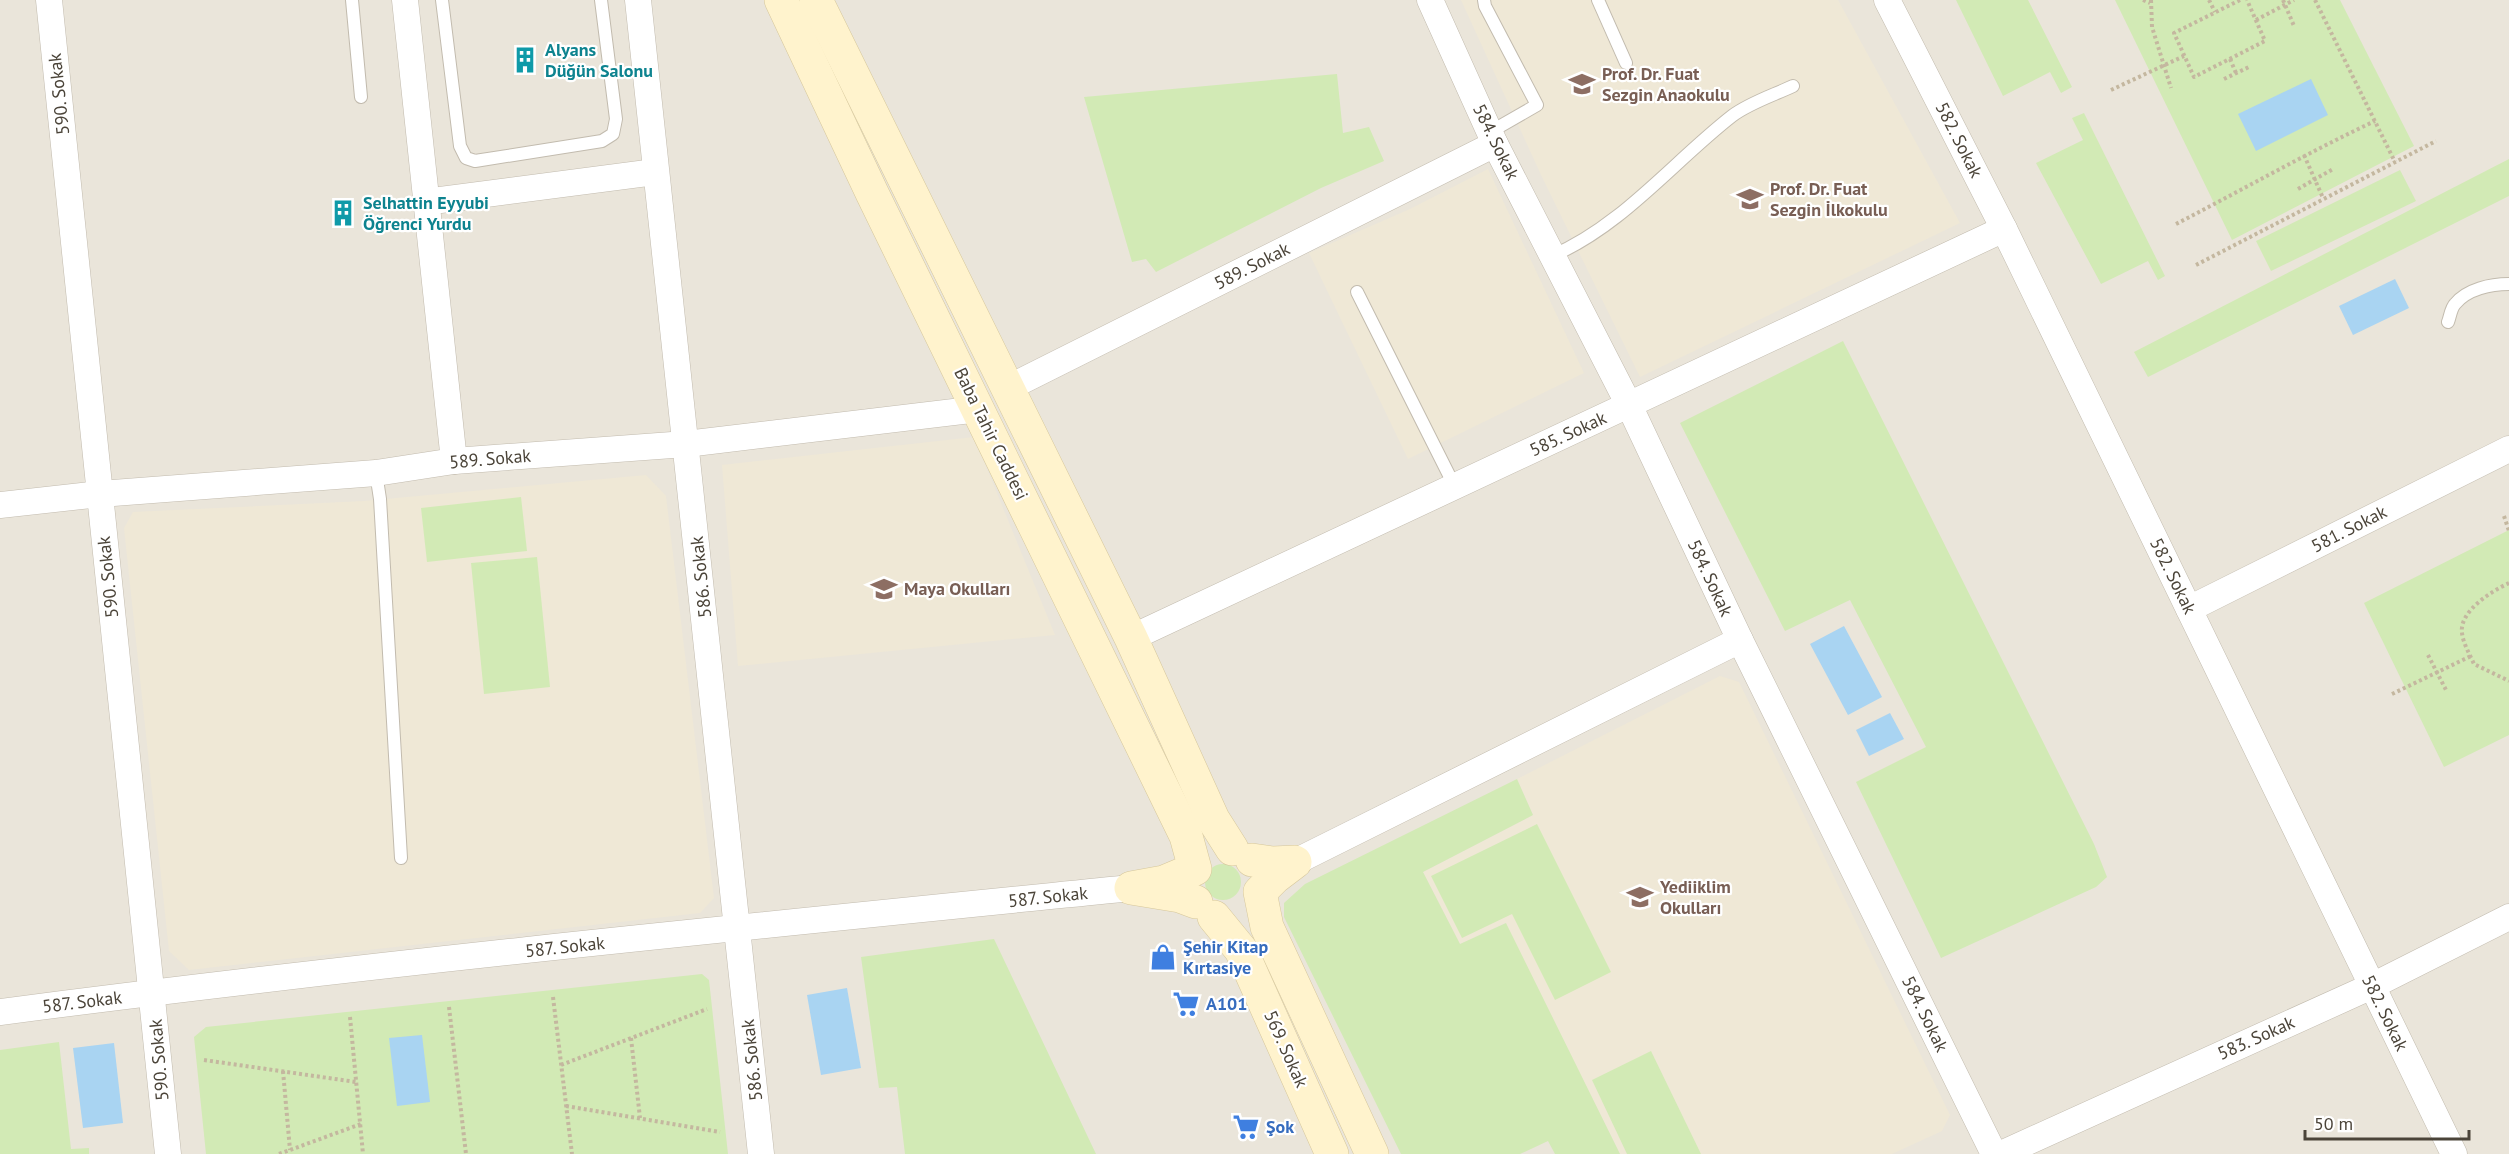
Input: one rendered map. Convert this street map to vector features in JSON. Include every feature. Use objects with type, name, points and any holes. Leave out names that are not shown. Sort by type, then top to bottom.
[{"type":"street","name":"590. Sokak","points":[[49,0],[168,1154]]},
{"type":"street","points":[[405,0],[454,461]]},
{"type":"street","name":"586. Sokak","points":[[638,0],[761,1154]]},
{"type":"street","name":"Baba Tahir Caddesi","points":[[781,0],[872,193],[1186,836],[1194,869]]},
{"type":"street","name":"Baba Tahir Caddesi","points":[[816,0],[1131,638],[1214,819],[1242,855]]},
{"type":"street","name":"584. Sokak","points":[[1430,0],[1493,138],[1629,405],[1740,640],[1994,1154]]},
{"type":"street","name":"582. Sokak","points":[[1887,0],[2004,229],[2454,1154]]},
{"type":"street","name":"589. Sokak","points":[[1008,388],[1493,138]]},
{"type":"street","points":[[425,202],[655,172]]},
{"type":"street","name":"585. Sokak","points":[[1131,638],[2004,229]]},
{"type":"street","name":"589. Sokak","points":[[0,504],[376,473],[454,461],[686,444],[979,410]]},
{"type":"street","name":"581. Sokak","points":[[2189,609],[2509,449]]},
{"type":"street","points":[[1260,892],[1295,862],[1740,640]]},
{"type":"street","points":[[1131,888],[1164,882],[1194,869],[1210,853],[1221,849],[1273,863],[1295,862]]},
{"type":"street","points":[[1131,888],[1180,896],[1225,919],[1237,917],[1248,912],[1256,903],[1261,880],[1242,855]]},
{"type":"street","points":[[1194,869],[1192,891],[1205,909]]},
{"type":"street","name":"587. Sokak","points":[[0,1012],[152,992],[1131,888]]},
{"type":"street","points":[[1260,892],[1267,927],[1372,1154]]},
{"type":"street","name":"569. Sokak","points":[[1205,909],[1241,950],[1332,1154]]},
{"type":"street","name":"583. Sokak","points":[[2001,1154],[2372,986],[2509,917]]},
{"type":"lane","points":[[352,0],[361,97]]},
{"type":"lane","points":[[442,0],[460,146],[466,158],[475,161],[602,141],[613,134],[616,119],[601,0]]},
{"type":"lane","points":[[1484,0],[1485,6],[1537,105],[1493,138]]},
{"type":"lane","points":[[1598,0],[1626,63]]},
{"type":"lane","points":[[1552,256],[1576,246],[1648,191],[1734,114],[1793,86]]},
{"type":"lane","points":[[2448,322],[2454,304],[2472,291],[2493,284],[2509,284]]},
{"type":"lane","points":[[1357,292],[1455,487]]},
{"type":"lane","points":[[376,473],[401,858]]},
{"type":"path","points":[[2143,0],[2150,1],[2152,27],[2170,88]]},
{"type":"path","points":[[2209,0],[2215,12]]},
{"type":"path","points":[[2240,0],[2174,33],[2194,77],[2265,41],[2247,0]]},
{"type":"path","points":[[2256,20],[2284,2],[2294,0]]},
{"type":"path","points":[[2315,0],[2395,162]]},
{"type":"path","points":[[2284,2],[2294,26]]},
{"type":"path","points":[[2111,90],[2184,56]]},
{"type":"path","points":[[2229,59],[2236,73]]},
{"type":"path","points":[[2224,79],[2249,67]]},
{"type":"path","points":[[2176,224],[2273,174],[2304,154],[2375,122]]},
{"type":"path","points":[[2196,265],[2436,141]]},
{"type":"path","points":[[2304,154],[2324,198]]},
{"type":"path","points":[[2298,189],[2333,169]]},
{"type":"path","points":[[2504,516],[2509,531]]},
{"type":"path","points":[[2509,583],[2478,603],[2465,618],[2462,632],[2474,664],[2509,681]]},
{"type":"path","points":[[2428,655],[2446,690]]},
{"type":"path","points":[[2392,694],[2470,656]]},
{"type":"path","points":[[553,997],[572,1154]]},
{"type":"path","points":[[449,1007],[466,1154]]},
{"type":"path","points":[[561,1065],[707,1009]]},
{"type":"path","points":[[350,1017],[363,1154]]},
{"type":"path","points":[[631,1038],[640,1118]]},
{"type":"path","points":[[204,1060],[356,1082]]},
{"type":"path","points":[[283,1071],[290,1150]]},
{"type":"path","points":[[566,1106],[720,1132]]},
{"type":"path","points":[[279,1154],[361,1124]]},
{"type":"shaded area","points":[[0,0],[2509,0],[2509,1154],[0,1154]]},
{"type":"shaded area","name":"Prof. Dr. Fuat Sezgin İlkokulu","points":[[1461,0],[1838,0],[1960,223],[1640,377],[1542,177]]},
{"type":"shaded area","points":[[1488,169],[1584,373],[1408,459],[1309,253],[1410,209]]},
{"type":"shaded area","name":"Maya Okulları","points":[[974,437],[1055,635],[738,666],[722,465]]},
{"type":"shaded area","points":[[646,475],[666,496],[714,898],[700,913],[189,970],[169,951],[124,528],[133,512],[364,501]]},
{"type":"shaded area","name":"Yediiklim Okulları","points":[[1720,676],[1739,682],[1950,1115],[1942,1131],[1892,1154],[1620,1154],[1505,923],[1460,944],[1423,872],[1533,815],[1517,779]]},
{"type":"green space","points":[[1956,0],[2028,0],[2072,87],[2061,93],[2050,72],[2003,96]]},
{"type":"green space","points":[[2115,0],[2340,0],[2414,146],[2232,240]]},
{"type":"green space","points":[[1337,74],[1343,133],[1369,127],[1384,161],[1321,188],[1156,272],[1146,259],[1132,262],[1084,97]]},
{"type":"green space","points":[[2084,113],[2165,276],[2158,280],[2148,261],[2101,284],[2036,163],[2083,140],[2072,118]]},
{"type":"green space","points":[[2509,159],[2509,196],[2148,377],[2134,352]]},
{"type":"green space","points":[[2400,170],[2416,201],[2271,271],[2256,241]]},
{"type":"green space","points":[[1843,341],[2094,844],[2107,877],[2096,887],[1941,958],[1856,782],[1926,747],[1850,600],[1785,631],[1680,423]]},
{"type":"green space","points":[[521,497],[527,551],[427,562],[421,508]]},
{"type":"green space","points":[[2509,530],[2509,735],[2444,767],[2364,603]]},
{"type":"green space","points":[[537,557],[550,687],[484,694],[471,563]]},
{"type":"green space","points":[[1517,779],[1533,815],[1423,872],[1460,944],[1506,923],[1620,1154],[1555,1154],[1548,1141],[1520,1154],[1401,1154],[1284,917],[1284,903],[1305,884]]},
{"type":"green space","points":[[1537,824],[1611,972],[1555,1000],[1512,914],[1462,938],[1431,876]]},
{"type":"green space","points":[[1223,864],[1236,869],[1241,882],[1236,895],[1223,900],[1210,895],[1205,882],[1210,869]]},
{"type":"green space","points":[[994,939],[1096,1154],[905,1154],[897,1087],[879,1088],[861,957]]},
{"type":"green space","points":[[702,974],[709,980],[728,1154],[206,1154],[194,1037],[206,1027]]},
{"type":"green space","points":[[59,1042],[71,1149],[89,1148],[89,1154],[0,1154],[0,1050]]},
{"type":"green space","points":[[1651,1051],[1701,1154],[1627,1154],[1592,1080]]},
{"type":"water","points":[[2311,79],[2328,115],[2256,151],[2238,114]]},
{"type":"water","points":[[2395,279],[2409,308],[2353,335],[2339,306]]},
{"type":"water","points":[[1844,626],[1882,697],[1848,715],[1810,644]]},
{"type":"water","points":[[1890,713],[1904,739],[1869,756],[1856,730]]},
{"type":"water","points":[[847,988],[861,1068],[821,1075],[807,995]]},
{"type":"water","points":[[422,1035],[430,1102],[397,1106],[389,1038]]},
{"type":"water","points":[[114,1043],[123,1123],[83,1128],[73,1048]]},
{"type":"place","name":"Alyans Düğün Salonu","points":[[525,60]]},
{"type":"place","name":"Prof. Dr. Fuat Sezgin Anaokulu","points":[[1582,84]]},
{"type":"place","name":"Prof. Dr. Fuat Sezgin İlkokulu","points":[[1750,199]]},
{"type":"place","name":"Selhattin Eyyubi Öğrenci Yurdu","points":[[343,213]]},
{"type":"place","name":"Maya Okulları","points":[[884,589]]},
{"type":"place","name":"Yediiklim Okulları","points":[[1640,897]]},
{"type":"place","name":"Şehir Kitap Kırtasiye","points":[[1163,957]]},
{"type":"place","name":"A101","points":[[1186,1004]]},
{"type":"place","name":"Şok","points":[[1246,1127]]}]
